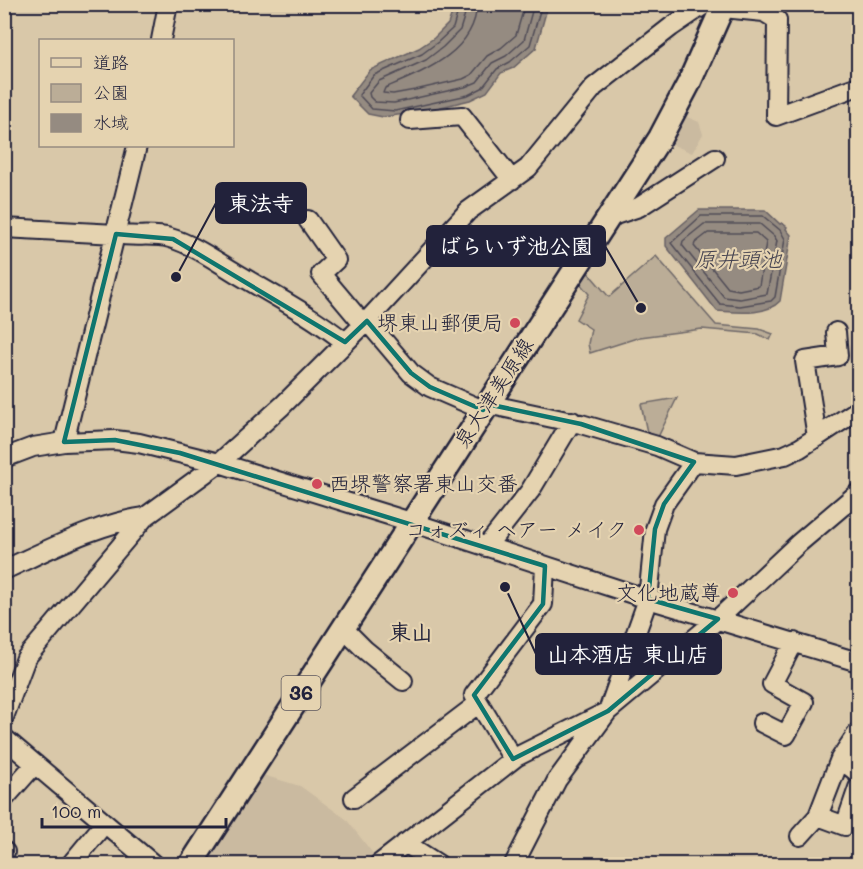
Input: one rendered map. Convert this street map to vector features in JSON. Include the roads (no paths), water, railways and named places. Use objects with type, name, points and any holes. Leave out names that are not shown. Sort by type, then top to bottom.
[{"type":"main road","name":"泉大津美原線","points":[[191,864],[660,138],[689,83],[706,7]]},
{"type":"street","points":[[161,39],[168,4]]},
{"type":"street","points":[[4,717],[26,658],[145,517],[219,463],[282,406],[468,212],[528,168],[594,87],[706,7],[764,12],[777,20],[776,116],[858,86]]},
{"type":"street","points":[[410,120],[462,116],[512,180]]},
{"type":"street","points":[[64,442],[137,147]]},
{"type":"street","points":[[609,217],[639,207],[716,158]]},
{"type":"street","points":[[308,220],[336,260],[321,274],[411,373],[430,387],[485,407],[572,421],[657,446],[694,462],[735,465],[785,455],[858,410]]},
{"type":"street","points":[[4,228],[116,234],[129,237],[158,236],[172,239],[215,261],[321,323],[345,342]]},
{"type":"street","points":[[817,437],[805,361],[838,356],[836,332]]},
{"type":"street","points":[[486,547],[530,491],[572,421]]},
{"type":"street","points":[[4,458],[33,447],[64,442],[115,440],[139,442],[219,463],[648,599],[858,662]]},
{"type":"street","points":[[514,864],[558,780],[608,711],[648,599],[655,529],[664,504],[694,462]]},
{"type":"street","points":[[379,864],[513,759],[608,711],[718,619],[799,543],[858,493]]},
{"type":"street","points":[[4,570],[74,538],[125,520],[145,517]]},
{"type":"street","points":[[513,759],[474,695],[543,604],[545,566]]},
{"type":"street","points":[[343,628],[365,650],[403,681]]},
{"type":"street","points":[[762,723],[786,735],[804,702],[772,684],[794,642]]},
{"type":"street","points":[[354,798],[479,703]]},
{"type":"street","points":[[800,836],[818,816],[840,759],[858,732]]},
{"type":"street","points":[[4,738],[104,825],[153,864]]},
{"type":"street","points":[[840,759],[858,773]]},
{"type":"street","points":[[4,799],[35,764]]},
{"type":"street","points":[[818,816],[845,826],[858,788]]},
{"type":"street","points":[[71,864],[104,825]]},
{"type":"street","points":[[405,843],[438,864]]},
{"type":"water","points":[[455,5],[548,5],[536,48],[513,68],[501,73],[487,92],[470,100],[420,112],[383,117],[368,114],[350,96],[370,70],[419,48],[434,38],[448,24]]},
{"type":"water","name":"原井頭池","points":[[699,210],[765,210],[780,224],[787,227],[791,235],[780,301],[774,306],[759,311],[717,311],[666,246],[666,238]]},
{"type":"waterway","points":[[852,864],[858,859]]},
{"type":"place","name":"東法寺","points":[[176,277]]},
{"type":"place","name":"ばらいず池公園","points":[[641,308]]},
{"type":"place","name":"堺東山郵便局","points":[[515,323]]},
{"type":"place","name":"西堺警察署東山交番","points":[[317,484]]},
{"type":"place","name":"コォズィ ヘアー メイク","points":[[639,530]]},
{"type":"place","name":"山本酒店 東山店","points":[[505,587]]},
{"type":"place","name":"文化地蔵尊","points":[[733,593]]},
{"type":"district","name":"東山","points":[[411,632]]}]
